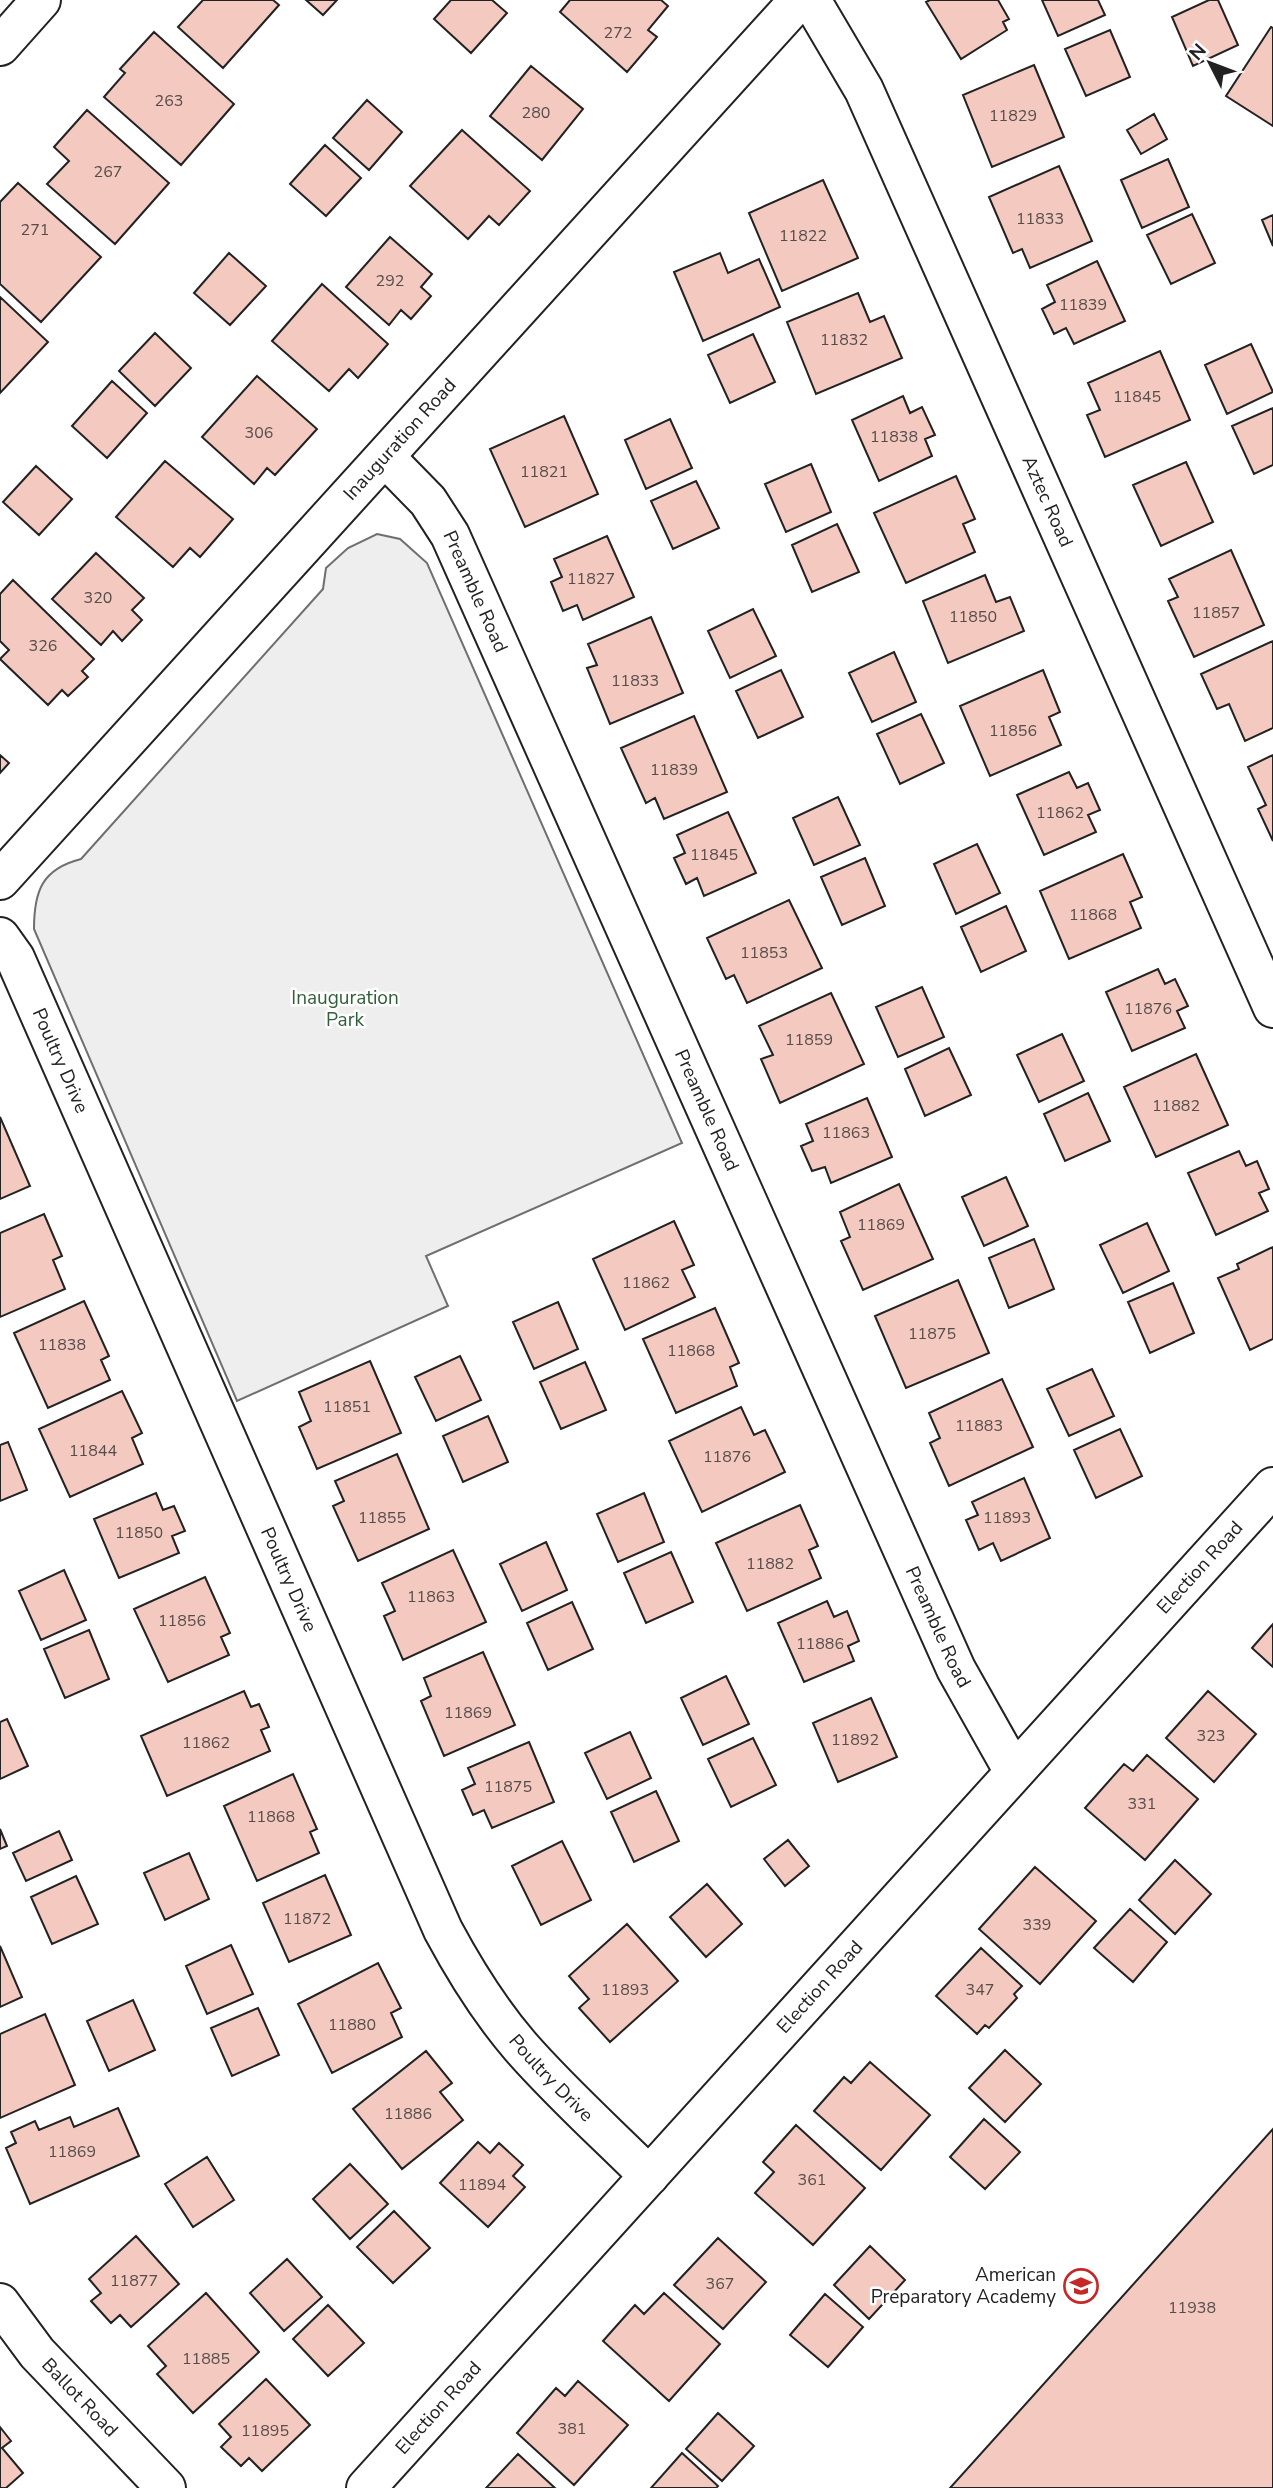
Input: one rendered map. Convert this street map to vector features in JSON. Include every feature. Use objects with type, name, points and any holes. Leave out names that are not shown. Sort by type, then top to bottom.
[{"type":"street","points":[[0,46],[41,0]]},
{"type":"street","name":"Inauguration Road","points":[[0,880],[799,0]]},
{"type":"street","name":"Aztec Road","points":[[811,0],[864,90],[1273,1008]]},
{"type":"street","name":"Preamble Road","points":[[385,457],[428,501],[450,535],[956,1669],[1014,1772]]},
{"type":"street","name":"Poultry Drive","points":[[0,937],[15,958],[443,1930],[491,2010],[521,2047],[649,2176]]},
{"type":"street","name":"Election Road","points":[[366,2488],[1273,1487]]},
{"type":"street","name":"Ballot Road","points":[[0,2303],[37,2353],[166,2488]]},
{"type":"green space","name":"Inauguration Park","points":[[377,534],[400,539],[427,563],[682,1143],[426,1256],[448,1306],[237,1401],[34,929],[34,915],[39,893],[49,876],[68,863],[81,859],[323,589],[326,568],[348,548]]},
{"type":"building","points":[[203,0],[273,0],[279,5],[223,68],[178,27]]},
{"type":"building","points":[[306,0],[337,0],[323,15]]},
{"type":"building","points":[[451,0],[492,0],[507,13],[471,53],[434,19]]},
{"type":"building","points":[[570,0],[661,0],[668,6],[648,30],[657,37],[627,72],[560,12]]},
{"type":"building","points":[[998,0],[1009,19],[1003,22],[1007,30],[961,59],[926,2]]},
{"type":"building","points":[[1042,0],[1098,0],[1105,15],[1058,36]]},
{"type":"building","points":[[1209,0],[1218,0],[1238,45],[1193,66],[1172,17]]},
{"type":"building","points":[[1271,27],[1273,28],[1273,126],[1226,96]]},
{"type":"building","points":[[1110,30],[1130,77],[1086,96],[1065,49]]},
{"type":"building","points":[[154,32],[234,104],[181,165],[104,97],[125,73],[120,69]]},
{"type":"building","points":[[1034,65],[1064,137],[992,167],[963,95]]},
{"type":"building","points":[[531,66],[583,109],[542,160],[490,116]]},
{"type":"building","points":[[367,100],[402,132],[369,170],[333,138]]},
{"type":"building","points":[[87,110],[169,183],[115,244],[47,184],[69,161],[54,147]]},
{"type":"building","points":[[1154,114],[1167,139],[1141,154],[1127,130]]},
{"type":"building","points":[[462,130],[530,191],[499,225],[489,216],[468,239],[410,186]]},
{"type":"building","points":[[325,145],[361,178],[326,216],[290,184]]},
{"type":"building","points":[[1168,159],[1189,207],[1142,228],[1121,180]]},
{"type":"building","points":[[1059,166],[1092,241],[1030,268],[1022,249],[1013,253],[989,197]]},
{"type":"building","points":[[823,180],[858,258],[782,291],[749,213]]},
{"type":"building","points":[[18,183],[101,257],[41,322],[0,284],[0,202]]},
{"type":"building","points":[[1192,214],[1215,263],[1171,284],[1147,235]]},
{"type":"building","points":[[1273,215],[1273,246],[1262,220]]},
{"type":"building","points":[[390,237],[432,274],[421,287],[431,296],[411,319],[401,310],[389,325],[346,287]]},
{"type":"building","points":[[229,253],[266,286],[230,325],[194,293]]},
{"type":"building","points":[[720,253],[728,273],[759,259],[780,307],[703,341],[674,272]]},
{"type":"building","points":[[1097,261],[1125,321],[1074,344],[1066,328],[1054,334],[1042,309],[1055,302],[1047,285]]},
{"type":"building","points":[[322,284],[388,344],[358,378],[349,369],[329,391],[272,341]]},
{"type":"building","points":[[858,293],[870,322],[884,316],[902,358],[816,394],[787,322]]},
{"type":"building","points":[[0,297],[48,342],[0,393]]},
{"type":"building","points":[[155,333],[191,368],[155,406],[119,371]]},
{"type":"building","points":[[753,334],[775,382],[730,403],[708,355]]},
{"type":"building","points":[[1251,344],[1273,392],[1227,414],[1205,365]]},
{"type":"building","points":[[1160,351],[1190,420],[1105,457],[1087,415],[1100,410],[1088,383]]},
{"type":"building","points":[[257,376],[317,429],[275,475],[267,468],[254,484],[202,437]]},
{"type":"building","points":[[112,381],[147,413],[107,458],[72,426]]},
{"type":"building","points":[[903,396],[910,413],[922,407],[935,435],[925,439],[932,456],[879,481],[852,420]]},
{"type":"building","points":[[1273,408],[1273,465],[1254,474],[1232,426]]},
{"type":"building","points":[[564,416],[598,494],[525,527],[490,449]]},
{"type":"building","points":[[670,419],[692,468],[646,489],[625,440]]},
{"type":"building","points":[[165,461],[233,519],[200,557],[190,548],[173,567],[116,517]]},
{"type":"building","points":[[1186,462],[1213,522],[1161,546],[1133,485]]},
{"type":"building","points":[[811,464],[831,512],[786,532],[765,484]]},
{"type":"building","points":[[36,466],[72,499],[39,535],[3,502]]},
{"type":"building","points":[[956,476],[975,519],[963,524],[975,552],[906,583],[874,513]]},
{"type":"building","points":[[696,481],[719,528],[673,549],[651,501]]},
{"type":"building","points":[[837,524],[859,572],[812,592],[792,545]]},
{"type":"building","points":[[607,536],[634,597],[583,620],[577,605],[563,611],[551,582],[562,577],[554,559]]},
{"type":"building","points":[[1231,550],[1264,625],[1194,657],[1168,601],[1178,597],[1169,579]]},
{"type":"building","points":[[96,553],[144,598],[132,610],[142,620],[122,641],[113,631],[101,645],[52,599]]},
{"type":"building","points":[[985,575],[996,602],[1010,597],[1024,631],[948,663],[923,601]]},
{"type":"building","points":[[13,580],[94,659],[82,671],[88,677],[68,696],[62,690],[48,705],[0,659],[9,650],[0,641],[0,594]]},
{"type":"building","points":[[753,609],[776,656],[730,678],[708,631]]},
{"type":"building","points":[[651,617],[683,693],[610,724],[587,668],[597,665],[588,644]]},
{"type":"building","points":[[1273,641],[1273,728],[1245,741],[1229,704],[1217,709],[1201,674]]},
{"type":"building","points":[[894,652],[916,702],[872,722],[849,673]]},
{"type":"building","points":[[781,670],[803,717],[758,738],[736,691]]},
{"type":"building","points":[[1043,670],[1060,712],[1049,717],[1061,745],[990,776],[960,706]]},
{"type":"building","points":[[921,714],[944,763],[900,784],[877,734]]},
{"type":"building","points":[[694,716],[727,792],[664,819],[655,798],[646,803],[621,748]]},
{"type":"building","points":[[0,755],[9,763],[0,773]]},
{"type":"building","points":[[1273,755],[1273,841],[1258,809],[1266,805],[1248,767]]},
{"type":"building","points":[[1069,772],[1077,788],[1088,783],[1100,810],[1088,815],[1096,832],[1044,855],[1017,795]]},
{"type":"building","points":[[838,797],[860,845],[814,865],[793,818]]},
{"type":"building","points":[[728,812],[756,873],[704,896],[697,878],[686,884],[674,858],[685,853],[677,835]]},
{"type":"building","points":[[977,844],[1000,893],[956,914],[934,864]]},
{"type":"building","points":[[1123,854],[1142,897],[1130,902],[1141,928],[1069,959],[1040,891]]},
{"type":"building","points":[[865,858],[885,906],[842,925],[821,877]]},
{"type":"building","points":[[789,900],[822,968],[747,1003],[734,975],[726,979],[707,938]]},
{"type":"building","points":[[1006,906],[1026,951],[981,972],[961,927]]},
{"type":"building","points":[[1158,969],[1165,984],[1175,979],[1188,1006],[1177,1011],[1185,1028],[1132,1051],[1106,992]]},
{"type":"building","points":[[922,987],[944,1037],[898,1057],[876,1007]]},
{"type":"building","points":[[831,993],[864,1064],[780,1103],[761,1059],[773,1055],[759,1026]]},
{"type":"building","points":[[1062,1034],[1084,1081],[1039,1102],[1017,1055]]},
{"type":"building","points":[[949,1048],[971,1095],[925,1116],[905,1069]]},
{"type":"building","points":[[1196,1054],[1228,1125],[1156,1157],[1124,1087]]},
{"type":"building","points":[[1088,1093],[1110,1141],[1065,1161],[1044,1114]]},
{"type":"building","points":[[867,1098],[892,1157],[831,1183],[825,1167],[812,1171],[801,1146],[813,1141],[806,1124]]},
{"type":"building","points":[[0,1117],[30,1186],[0,1199]]},
{"type":"building","points":[[1239,1151],[1246,1166],[1257,1161],[1269,1189],[1259,1193],[1268,1211],[1216,1235],[1188,1173]]},
{"type":"building","points":[[1006,1177],[1028,1226],[984,1246],[962,1197]]},
{"type":"building","points":[[899,1184],[933,1259],[863,1290],[841,1241],[850,1237],[840,1212]]},
{"type":"building","points":[[44,1214],[62,1256],[53,1260],[65,1289],[0,1317],[0,1233]]},
{"type":"building","points":[[674,1221],[694,1265],[682,1270],[695,1297],[625,1330],[593,1259]]},
{"type":"building","points":[[1147,1223],[1169,1271],[1123,1293],[1100,1245]]},
{"type":"building","points":[[1034,1239],[1054,1289],[1009,1308],[989,1258]]},
{"type":"building","points":[[1273,1247],[1273,1339],[1250,1350],[1218,1278],[1239,1269],[1237,1264]]},
{"type":"building","points":[[958,1280],[989,1353],[906,1388],[875,1316]]},
{"type":"building","points":[[1173,1283],[1194,1333],[1150,1353],[1128,1302]]},
{"type":"building","points":[[84,1301],[109,1356],[101,1360],[110,1380],[48,1408],[14,1333]]},
{"type":"building","points":[[558,1302],[578,1349],[534,1369],[513,1322]]},
{"type":"building","points":[[715,1308],[739,1363],[730,1367],[737,1386],[676,1413],[643,1339]]},
{"type":"building","points":[[460,1356],[481,1400],[436,1421],[415,1377]]},
{"type":"building","points":[[370,1361],[401,1433],[317,1469],[299,1427],[311,1421],[299,1392]]},
{"type":"building","points":[[585,1362],[606,1410],[561,1429],[540,1382]]},
{"type":"building","points":[[1092,1369],[1114,1416],[1069,1436],[1047,1389]]},
{"type":"building","points":[[1002,1379],[1033,1447],[949,1486],[930,1443],[940,1438],[929,1413]]},
{"type":"building","points":[[122,1391],[142,1433],[132,1438],[143,1464],[70,1497],[39,1429]]},
{"type":"building","points":[[741,1407],[754,1435],[765,1430],[785,1472],[702,1512],[669,1441]]},
{"type":"building","points":[[488,1416],[508,1462],[463,1482],[443,1436]]},
{"type":"building","points":[[1120,1429],[1142,1476],[1096,1498],[1074,1450]]},
{"type":"building","points":[[8,1442],[27,1490],[0,1501],[0,1445]]},
{"type":"building","points":[[397,1454],[429,1529],[358,1561],[333,1506],[344,1501],[335,1481]]},
{"type":"building","points":[[1024,1478],[1050,1538],[1001,1561],[993,1543],[979,1550],[966,1520],[978,1515],[972,1502]]},
{"type":"building","points":[[156,1493],[163,1510],[174,1506],[185,1531],[172,1536],[179,1553],[119,1578],[94,1519]]},
{"type":"building","points":[[644,1493],[664,1542],[618,1562],[597,1514]]},
{"type":"building","points":[[800,1505],[818,1546],[809,1550],[821,1578],[747,1611],[716,1543]]},
{"type":"building","points":[[546,1542],[567,1590],[522,1611],[500,1564]]},
{"type":"building","points":[[453,1550],[486,1622],[403,1660],[384,1616],[395,1611],[382,1583]]},
{"type":"building","points":[[671,1552],[693,1602],[646,1623],[624,1573]]},
{"type":"building","points":[[64,1570],[86,1620],[41,1640],[19,1591]]},
{"type":"building","points":[[205,1577],[230,1633],[221,1637],[229,1655],[168,1682],[134,1609]]},
{"type":"building","points":[[827,1601],[834,1617],[847,1611],[859,1641],[848,1646],[854,1661],[804,1682],[778,1623]]},
{"type":"building","points":[[572,1602],[593,1649],[548,1670],[527,1623]]},
{"type":"building","points":[[1273,1624],[1273,1667],[1252,1648]]},
{"type":"building","points":[[89,1630],[109,1679],[65,1698],[44,1649]]},
{"type":"building","points":[[483,1652],[515,1725],[444,1756],[421,1701],[431,1696],[424,1678]]},
{"type":"building","points":[[726,1676],[749,1724],[703,1745],[681,1698]]},
{"type":"building","points":[[244,1691],[251,1707],[259,1704],[269,1727],[261,1730],[270,1751],[167,1796],[141,1736]]},
{"type":"building","points":[[1208,1691],[1256,1734],[1214,1782],[1166,1738]]},
{"type":"building","points":[[871,1698],[897,1757],[838,1782],[813,1723]]},
{"type":"building","points":[[7,1719],[28,1766],[0,1779],[0,1722]]},
{"type":"building","points":[[630,1732],[651,1778],[607,1799],[585,1753]]},
{"type":"building","points":[[753,1738],[776,1785],[731,1807],[708,1759]]},
{"type":"building","points":[[529,1742],[554,1802],[492,1828],[484,1810],[473,1815],[462,1790],[475,1784],[468,1768]]},
{"type":"building","points":[[1147,1755],[1198,1799],[1145,1860],[1085,1808],[1124,1764],[1133,1771]]},
{"type":"building","points":[[293,1774],[317,1829],[310,1832],[319,1853],[257,1881],[224,1806]]},
{"type":"building","points":[[656,1791],[679,1841],[634,1862],[611,1812]]},
{"type":"building","points":[[0,1829],[7,1846],[0,1849]]},
{"type":"building","points":[[59,1831],[72,1860],[26,1881],[13,1853]]},
{"type":"building","points":[[788,1840],[809,1866],[785,1886],[764,1859]]},
{"type":"building","points":[[562,1841],[591,1900],[541,1925],[512,1866]]},
{"type":"building","points":[[189,1853],[209,1899],[165,1920],[144,1873]]},
{"type":"building","points":[[1175,1860],[1211,1894],[1175,1934],[1139,1900]]},
{"type":"building","points":[[1035,1867],[1096,1921],[1040,1984],[979,1929]]},
{"type":"building","points":[[325,1875],[351,1935],[289,1962],[263,1903]]},
{"type":"building","points":[[76,1876],[98,1924],[52,1944],[31,1897]]},
{"type":"building","points":[[707,1884],[742,1924],[706,1957],[670,1917]]},
{"type":"building","points":[[1130,1909],[1167,1942],[1133,1982],[1094,1948]]},
{"type":"building","points":[[627,1924],[678,1981],[610,2042],[579,2008],[589,1999],[569,1976]]},
{"type":"building","points":[[231,1945],[253,1994],[207,2014],[186,1966]]},
{"type":"building","points":[[0,1946],[22,1997],[0,2007]]},
{"type":"building","points":[[981,1948],[1022,1986],[1014,1994],[1017,1998],[989,2028],[985,2025],[977,2034],[936,1996]]},
{"type":"building","points":[[378,1963],[401,2008],[391,2013],[402,2037],[332,2073],[298,2004]]},
{"type":"building","points":[[133,2000],[155,2050],[109,2071],[87,2021]]},
{"type":"building","points":[[258,2008],[279,2055],[232,2076],[211,2028]]},
{"type":"building","points":[[45,2014],[75,2085],[0,2118],[0,2034]]},
{"type":"building","points":[[1005,2050],[1041,2084],[1005,2122],[969,2088]]},
{"type":"building","points":[[426,2051],[452,2083],[440,2092],[463,2120],[402,2169],[353,2109]]},
{"type":"building","points":[[870,2062],[930,2115],[881,2170],[814,2111],[844,2077],[851,2083]]},
{"type":"building","points":[[118,2108],[139,2156],[30,2204],[6,2148],[16,2143],[11,2132],[35,2121],[39,2130],[70,2117],[74,2127]]},
{"type":"building","points":[[984,2119],[1020,2152],[985,2189],[950,2157]]},
{"type":"building","points":[[796,2125],[865,2188],[813,2245],[755,2193],[774,2172],[763,2162]]},
{"type":"building","points":[[1273,2129],[1273,2488],[950,2488]]},
{"type":"building","points":[[478,2142],[490,2153],[499,2143],[523,2165],[513,2176],[525,2187],[488,2227],[440,2183]]},
{"type":"building","points":[[207,2157],[234,2200],[193,2227],[165,2184]]},
{"type":"building","points":[[350,2164],[388,2204],[350,2239],[313,2199]]},
{"type":"building","points":[[394,2211],[430,2248],[393,2283],[357,2247]]},
{"type":"building","points":[[136,2236],[179,2284],[131,2327],[120,2315],[111,2323],[91,2301],[101,2293],[89,2279]]},
{"type":"building","points":[[718,2238],[766,2282],[723,2329],[674,2285]]},
{"type":"building","points":[[870,2246],[905,2280],[869,2319],[834,2285]]},
{"type":"building","points":[[287,2259],[322,2297],[284,2331],[250,2293]]},
{"type":"building","points":[[206,2293],[259,2352],[193,2413],[157,2374],[166,2366],[148,2346]]},
{"type":"building","points":[[664,2293],[720,2344],[669,2401],[603,2341],[635,2305],[644,2314]]},
{"type":"building","points":[[825,2294],[863,2327],[828,2367],[790,2335]]},
{"type":"building","points":[[328,2305],[364,2343],[328,2376],[293,2339]]},
{"type":"building","points":[[266,2379],[310,2425],[262,2471],[249,2458],[241,2466],[221,2447],[231,2437],[219,2424]]},
{"type":"building","points":[[578,2381],[628,2425],[574,2485],[517,2433],[556,2388],[565,2396]]},
{"type":"building","points":[[718,2413],[754,2446],[722,2481],[686,2449]]},
{"type":"building","points":[[0,2427],[11,2441],[2,2448],[23,2473],[6,2488],[0,2488]]},
{"type":"building","points":[[682,2453],[718,2486],[651,2488]]},
{"type":"building","points":[[518,2454],[555,2488],[486,2488]]},
{"type":"place","name":"American Preparatory Academy","points":[[1081,2286]]}]
